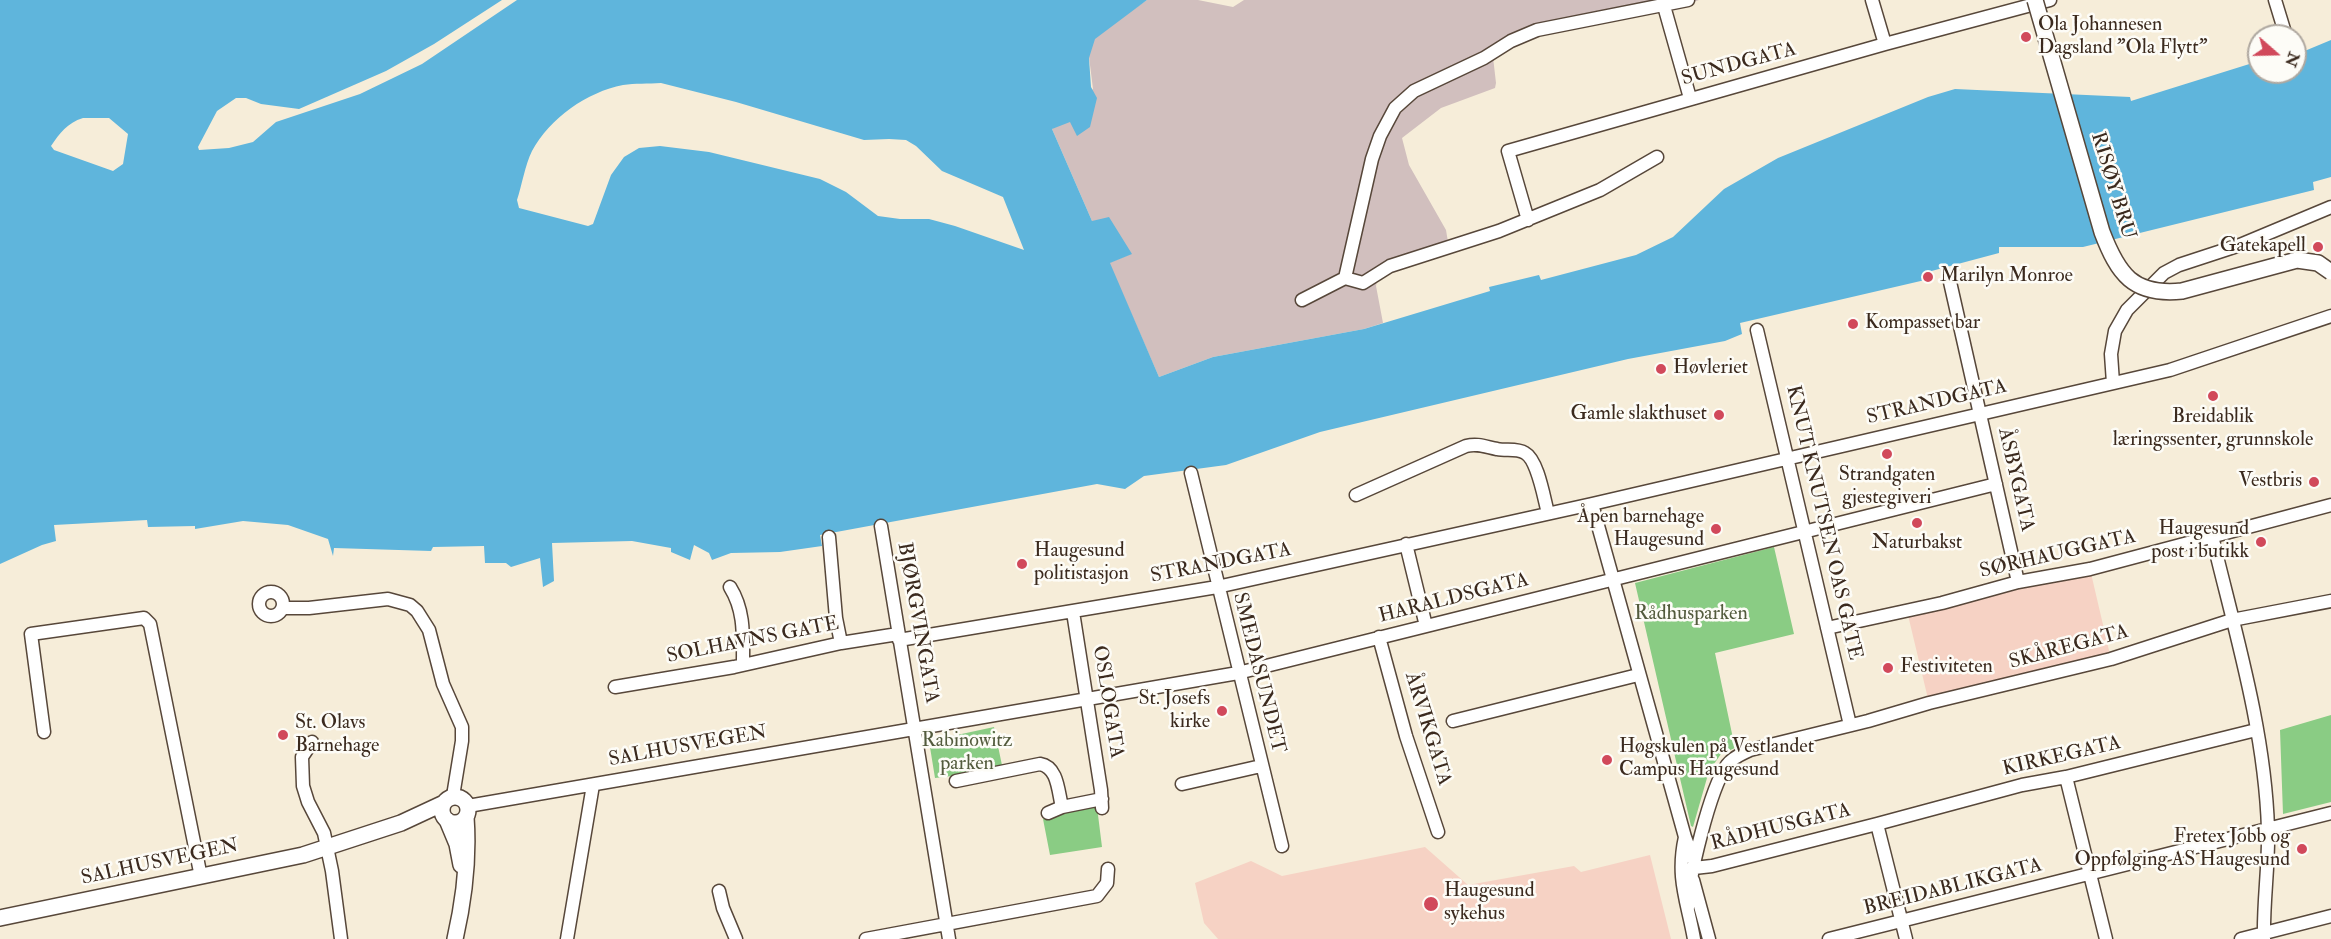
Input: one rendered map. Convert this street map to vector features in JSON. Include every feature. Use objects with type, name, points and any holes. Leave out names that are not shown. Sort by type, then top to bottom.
[{"type":"main road","name":"RISØY BRU","points":[[2035,0],[2102,232],[2111,256],[2126,277],[2147,290],[2163,293],[2182,291],[2297,260],[2318,263],[2331,272]]},
{"type":"main road","points":[[455,939],[460,919],[468,844],[467,812],[464,800],[448,800],[442,811],[457,844],[464,880]]},
{"type":"main road","name":"SALHUSVEGEN","points":[[0,918],[201,878],[328,848],[401,823],[448,800]]},
{"type":"main road","points":[[446,820],[459,823],[467,812]]},
{"type":"main road","name":"SALHUSVEGEN","points":[[401,823],[446,820]]},
{"type":"street","points":[[1345,278],[1372,159],[1380,136],[1395,108],[1414,92],[1484,58],[1511,40],[1537,30],[1688,0]]},
{"type":"street","points":[[1872,0],[1885,44]]},
{"type":"street","name":"SUNDGATA","points":[[1528,220],[1508,151],[1690,98],[2050,0]]},
{"type":"street","points":[[2275,0],[2282,24]]},
{"type":"street","points":[[1664,6],[1690,98]]},
{"type":"street","points":[[1302,300],[1345,278],[1363,283],[1390,266],[1528,220],[1600,190],[1657,157]]},
{"type":"street","points":[[2113,383],[2111,354],[2115,331],[2127,310],[2164,273],[2230,249],[2331,207]]},
{"type":"street","name":"ÅSBYGATA","points":[[1950,282],[2018,582]]},
{"type":"street","name":"STRANDGATA","points":[[899,637],[1073,612],[1217,587],[1592,504],[2194,363],[2331,316]]},
{"type":"street","name":"KNUT KNUTSEN OAS GATE","points":[[1758,330],[1850,725]]},
{"type":"street","points":[[1356,495],[1466,446],[1485,445],[1519,451],[1528,455],[1535,466],[1548,513]]},
{"type":"street","name":"SMEDASUNDET","points":[[1191,473],[1282,846]]},
{"type":"street","name":"HARALDSGATA","points":[[915,728],[1238,673],[1996,484]]},
{"type":"street","points":[[1592,504],[1685,837],[1709,939]]},
{"type":"street","name":"SØRHAUGGATA","points":[[1827,628],[1942,603],[2018,582],[2090,569],[2331,505]]},
{"type":"street","name":"BJØRGVINGATA","points":[[881,526],[949,939]]},
{"type":"street","points":[[2212,536],[2256,730],[2268,829],[2264,936]]},
{"type":"street","points":[[829,537],[836,618],[841,643]]},
{"type":"street","points":[[1406,544],[1426,626]]},
{"type":"street","points":[[730,586],[741,608],[743,664]]},
{"type":"street","points":[[283,608],[309,608],[388,599],[399,600],[417,611],[429,630],[443,684],[462,727],[462,741],[448,800]]},
{"type":"street","name":"SKÅREGATA","points":[[1688,908],[1688,893],[1693,869],[1720,776],[1729,762],[1750,750],[1929,703],[2111,659],[2232,620],[2331,601]]},
{"type":"street","name":"OSLOGATA","points":[[1062,807],[1102,804],[1073,612]]},
{"type":"street","points":[[44,732],[31,634],[144,618],[150,624],[201,878]]},
{"type":"street","name":"SOLHAVNS GATE","points":[[615,687],[743,664],[841,643],[899,637]]},
{"type":"street","name":"ÅRVIKGATA","points":[[1379,637],[1407,736],[1438,832]]},
{"type":"street","points":[[1453,721],[1638,675]]},
{"type":"street","name":"SALHUSVEGEN","points":[[467,812],[593,784],[915,728]]},
{"type":"street","name":"KIRKEGATA","points":[[1877,824],[2022,785],[2066,777],[2256,730]]},
{"type":"street","points":[[312,742],[302,757],[303,786],[308,802],[324,833],[328,848],[341,939]]},
{"type":"street","points":[[956,781],[1040,764],[1048,765],[1053,771],[1062,807],[1048,813]]},
{"type":"street","points":[[1182,784],[1261,766]]},
{"type":"street","points":[[2066,777],[2106,939]]},
{"type":"street","points":[[567,939],[593,784]]},
{"type":"street","name":"BREIDABLIKGATA","points":[[1829,939],[2331,813]]},
{"type":"street","points":[[1877,824],[1906,939]]},
{"type":"street","name":"RÅDHUSGATA","points":[[1693,869],[1877,824]]},
{"type":"street","points":[[1685,837],[1681,855],[1682,892],[1688,908],[1694,939]]},
{"type":"street","points":[[866,939],[1097,896],[1107,883],[1108,869]]},
{"type":"street","points":[[719,891],[723,908],[736,939]]},
{"type":"street","points":[[2241,939],[2264,936],[2331,916]]},
{"type":"shaded area","points":[[1147,0],[1198,0],[1233,7],[1244,0],[1699,0],[1675,9],[1649,14],[1623,10],[1526,35],[1493,57],[1495,88],[1441,108],[1402,138],[1409,165],[1446,230],[1448,242],[1380,267],[1376,286],[1383,323],[1364,329],[1213,357],[1159,377],[1109,263],[1128,255],[1092,221],[1052,129],[1093,89],[1087,41]]},
{"type":"shaded area","points":[[2090,569],[2111,659],[1929,703],[1907,611]]},
{"type":"shaded area","name":"Haugesund sykehus","points":[[1425,847],[1468,885],[1574,866],[1581,872],[1650,855],[1671,939],[1218,939],[1204,923],[1195,883],[1251,861],[1282,876]]},
{"type":"green space","name":"Rådhusparken","points":[[1774,547],[1794,634],[1715,653],[1735,748],[1721,754],[1709,771],[1693,827],[1635,583]]},
{"type":"green space","points":[[2331,715],[2331,802],[2283,814],[2280,730]]},
{"type":"green space","name":"Rabinowitz parken","points":[[994,727],[1003,770],[935,778],[929,741]]},
{"type":"green space","points":[[1097,807],[1102,847],[1050,855],[1043,819],[1061,813]]},
{"type":"water","points":[[0,0],[502,0],[434,44],[386,71],[299,109],[236,98],[217,111],[198,147],[199,150],[229,148],[253,142],[276,122],[360,94],[422,64],[517,0],[1147,0],[1095,39],[1089,58],[1091,87],[1097,98],[1090,127],[1077,136],[1070,122],[1052,129],[1092,221],[1109,217],[1132,254],[1110,263],[1159,377],[1213,357],[1364,329],[1490,291],[1489,287],[1539,275],[1541,280],[1636,255],[1673,237],[1724,189],[1778,158],[1928,97],[1955,89],[2130,97],[2131,101],[2247,65],[2247,84],[2307,84],[2307,50],[2331,40],[2331,177],[2313,182],[2314,190],[2083,247],[1999,247],[1999,253],[1924,273],[1925,280],[1740,323],[1742,334],[1725,341],[1628,359],[1320,432],[1226,465],[1144,476],[1125,489],[1097,484],[820,535],[822,546],[780,552],[731,553],[712,560],[709,553],[694,545],[690,560],[671,552],[671,548],[632,541],[552,543],[554,581],[543,587],[540,558],[511,567],[506,563],[485,563],[484,546],[433,547],[431,551],[334,548],[333,556],[328,539],[288,525],[243,521],[195,529],[195,526],[148,527],[147,520],[54,525],[56,541],[0,564]],"holes":[[[661,83],[736,102],[864,140],[906,140],[916,146],[942,171],[1003,197],[1024,250],[929,219],[878,216],[846,192],[820,179],[709,152],[660,146],[639,148],[624,157],[611,175],[593,224],[588,226],[519,208],[517,200],[532,151],[559,117],[583,100],[609,88],[628,84]],[[83,118],[109,118],[128,134],[123,164],[113,171],[54,150],[51,146],[68,126]]]},
{"type":"place","name":"Ola Johannesen Dagsland \"Ola Flytt\"","points":[[2026,37]]},
{"type":"place","name":"Gatekapell","points":[[2318,247]]},
{"type":"place","name":"Marilyn Monroe","points":[[1928,277]]},
{"type":"place","name":"Kompasset bar","points":[[1853,324]]},
{"type":"place","name":"Høvleriet","points":[[1661,369]]},
{"type":"place","name":"Breidablik læringssenter, grunnskole","points":[[2213,396]]},
{"type":"place","name":"Gamle slakthuset","points":[[1719,415]]},
{"type":"place","name":"Strandgaten gjestegiveri","points":[[1887,454]]},
{"type":"place","name":"Vestbris","points":[[2314,482]]},
{"type":"place","name":"Naturbakst","points":[[1917,523]]},
{"type":"place","name":"Åpen barnehage Haugesund","points":[[1716,529]]},
{"type":"place","name":"Haugesund post i butikk","points":[[2261,542]]},
{"type":"place","name":"Haugesund politistasjon","points":[[1022,564]]},
{"type":"place","name":"Festiviteten","points":[[1888,668]]},
{"type":"place","name":"St. Josefs kirke","points":[[1222,711]]},
{"type":"place","name":"St. Olavs Barnehage","points":[[283,735]]},
{"type":"place","name":"Høgskulen på Vestlandet Campus Haugesund","points":[[1607,760]]},
{"type":"place","name":"Fretex Jobb og Oppfølging AS Haugesund","points":[[2302,849]]},
{"type":"place","name":"Haugesund sykehus","points":[[1431,904]]}]
